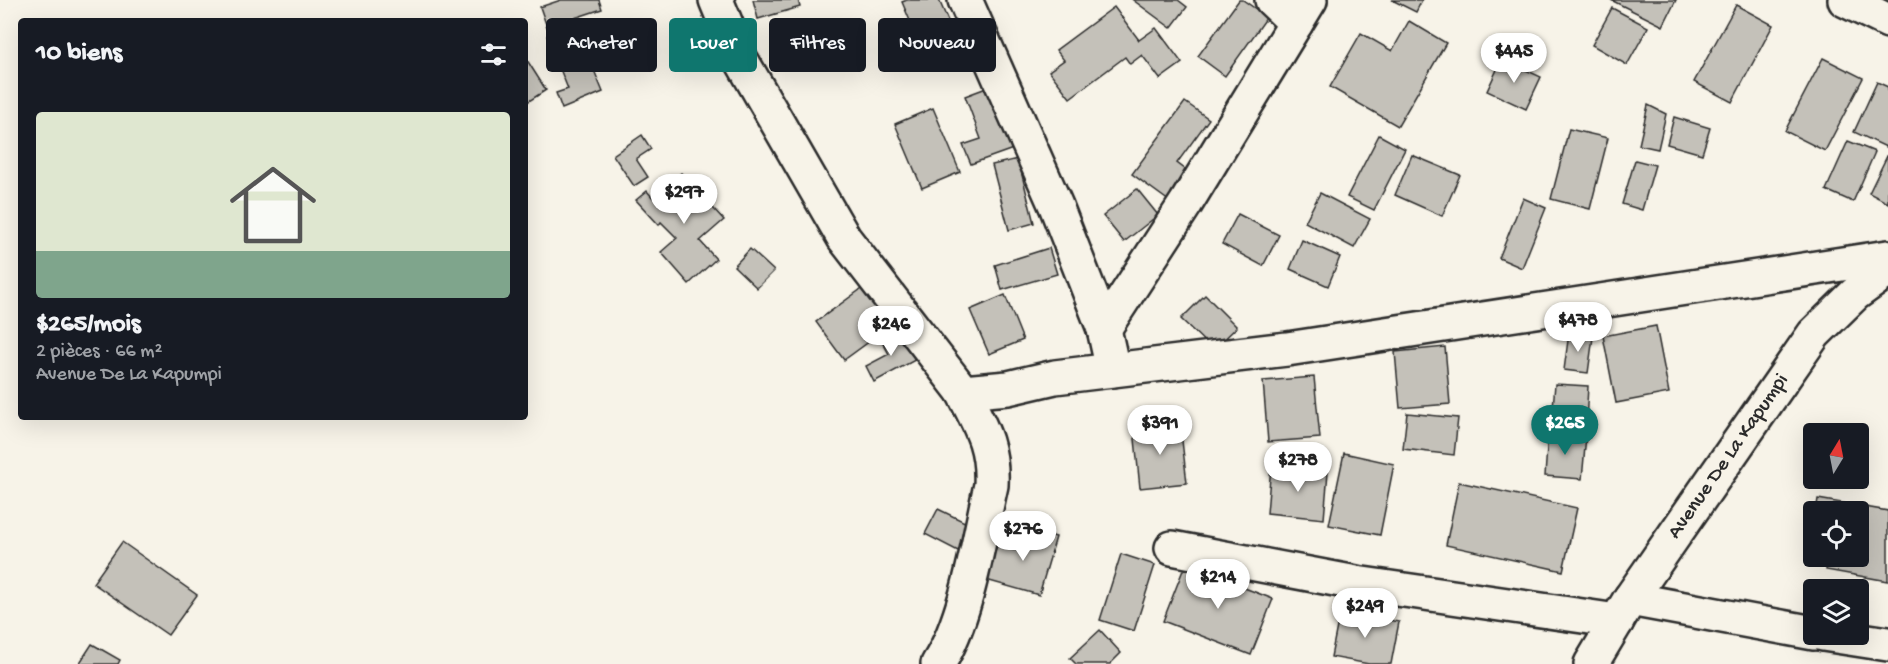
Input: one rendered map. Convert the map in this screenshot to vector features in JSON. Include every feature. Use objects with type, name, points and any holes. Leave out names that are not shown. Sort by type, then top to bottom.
[{"type":"street","points":[[716,0],[739,56],[844,238],[963,392],[987,439],[992,471],[991,485],[967,590],[948,650],[938,664]]},
{"type":"street","points":[[965,0],[1056,206],[1104,329],[1113,370]]},
{"type":"street","points":[[1104,329],[1186,203],[1303,11],[1272,0]]},
{"type":"street","points":[[1845,0],[1888,21]]},
{"type":"street","points":[[963,392],[1008,388],[1054,377],[1287,349],[1888,257]]},
{"type":"street","name":"Avenue De La Kapumpi","points":[[1591,664],[1623,610],[1814,334],[1855,294],[1888,270]]},
{"type":"street","points":[[1172,548],[1356,583],[1623,610],[1803,632]]},
{"type":"street","points":[[1869,641],[1888,644]]},
{"type":"building","points":[[561,0],[599,0],[602,9],[574,18],[546,18],[546,24],[540,7]]},
{"type":"building","points":[[753,0],[798,0],[800,7],[758,19]]},
{"type":"building","points":[[939,0],[947,18],[909,18],[902,2]]},
{"type":"building","points":[[1133,0],[1178,0],[1187,7],[1171,28]]},
{"type":"building","points":[[1239,0],[1243,0],[1267,17],[1225,76],[1198,56]]},
{"type":"building","points":[[1392,0],[1422,0],[1416,12]]},
{"type":"building","points":[[1611,0],[1676,0],[1663,26]]},
{"type":"building","points":[[1736,5],[1773,25],[1732,102],[1694,82]]},
{"type":"building","points":[[1114,7],[1139,40],[1156,28],[1182,63],[1160,79],[1142,55],[1130,64],[1125,57],[1070,98],[1049,71],[1064,60],[1056,50]]},
{"type":"building","points":[[1612,8],[1648,27],[1627,65],[1592,45]]},
{"type":"building","points":[[1409,21],[1446,43],[1398,126],[1330,87],[1361,33],[1392,51]]},
{"type":"building","points":[[1823,58],[1863,78],[1825,151],[1785,131]]},
{"type":"building","points":[[1502,59],[1541,77],[1526,109],[1487,91]]},
{"type":"building","points":[[528,62],[546,90],[528,102]]},
{"type":"building","points":[[561,72],[595,72],[603,92],[562,109],[556,93],[568,89]]},
{"type":"building","points":[[1877,82],[1888,87],[1888,142],[1886,147],[1854,132]]},
{"type":"building","points":[[989,87],[1013,149],[971,164],[963,145],[981,139],[965,96]]},
{"type":"building","points":[[1185,102],[1209,119],[1177,163],[1190,173],[1169,201],[1132,174]]},
{"type":"building","points":[[1648,105],[1666,114],[1658,149],[1639,145]]},
{"type":"building","points":[[933,108],[960,172],[922,188],[895,124]]},
{"type":"building","points":[[1674,117],[1710,128],[1702,154],[1667,144]]},
{"type":"building","points":[[1569,129],[1608,138],[1590,209],[1551,199]]},
{"type":"building","points":[[642,135],[651,149],[636,159],[648,177],[634,186],[613,155]]},
{"type":"building","points":[[1379,135],[1405,149],[1374,210],[1347,197]]},
{"type":"building","points":[[1848,141],[1875,152],[1853,202],[1826,190]]},
{"type":"building","points":[[1888,154],[1888,203],[1869,193]]},
{"type":"building","points":[[1412,155],[1460,175],[1442,216],[1395,195]]},
{"type":"building","points":[[1018,159],[1034,223],[1009,230],[992,165]]},
{"type":"building","points":[[1635,160],[1655,165],[1642,210],[1622,204]]},
{"type":"building","points":[[681,173],[724,220],[700,241],[716,259],[689,284],[661,252],[677,238],[661,222],[659,225],[636,200],[647,191],[653,198]]},
{"type":"building","points":[[1137,189],[1158,215],[1124,242],[1103,216]]},
{"type":"building","points":[[1320,193],[1370,219],[1354,248],[1305,222]]},
{"type":"building","points":[[1523,198],[1546,208],[1522,268],[1499,258]]},
{"type":"building","points":[[1238,214],[1279,235],[1263,266],[1222,244]]},
{"type":"building","points":[[1302,240],[1340,257],[1328,286],[1290,269]]},
{"type":"building","points":[[1049,248],[1057,274],[1002,290],[995,265]]},
{"type":"building","points":[[750,249],[774,271],[757,288],[734,266]]},
{"type":"building","points":[[868,284],[896,322],[844,360],[816,322]]},
{"type":"building","points":[[1005,295],[1023,340],[989,354],[970,310]]},
{"type":"building","points":[[1205,295],[1237,327],[1213,350],[1181,319]]},
{"type":"building","points":[[1656,326],[1669,393],[1616,403],[1603,336]]},
{"type":"building","points":[[898,330],[915,360],[874,382],[866,366],[889,354],[881,339]]},
{"type":"building","points":[[1569,333],[1593,337],[1588,373],[1564,370]]},
{"type":"building","points":[[1445,347],[1450,404],[1400,408],[1395,352]]},
{"type":"building","points":[[1314,377],[1320,438],[1268,442],[1263,381]]},
{"type":"building","points":[[1555,384],[1588,386],[1586,423],[1552,420]]},
{"type":"building","points":[[1407,413],[1458,418],[1454,455],[1403,449]]},
{"type":"building","points":[[1180,424],[1187,483],[1140,488],[1134,429]]},
{"type":"building","points":[[1548,433],[1586,436],[1582,479],[1545,476]]},
{"type":"building","points":[[1344,453],[1394,464],[1380,535],[1329,525]]},
{"type":"building","points":[[1271,466],[1328,472],[1324,519],[1267,513]]},
{"type":"building","points":[[1459,482],[1577,508],[1563,571],[1446,545]]},
{"type":"building","points":[[1869,508],[1888,511],[1888,581],[1826,570],[1826,567],[1869,567]]},
{"type":"building","points":[[938,509],[973,526],[960,552],[925,534]]},
{"type":"building","points":[[1020,527],[1056,537],[1039,595],[986,580],[996,545],[1014,550]]},
{"type":"building","points":[[122,542],[197,595],[168,635],[93,583]]},
{"type":"building","points":[[1121,554],[1155,565],[1134,631],[1100,620]]},
{"type":"building","points":[[1185,565],[1273,599],[1251,655],[1163,621]]},
{"type":"building","points":[[1340,611],[1399,622],[1391,664],[1369,664],[1331,657]]},
{"type":"building","points":[[1100,630],[1121,653],[1110,664],[1076,664],[1070,658]]},
{"type":"building","points":[[92,644],[120,660],[118,664],[79,664]]}]
